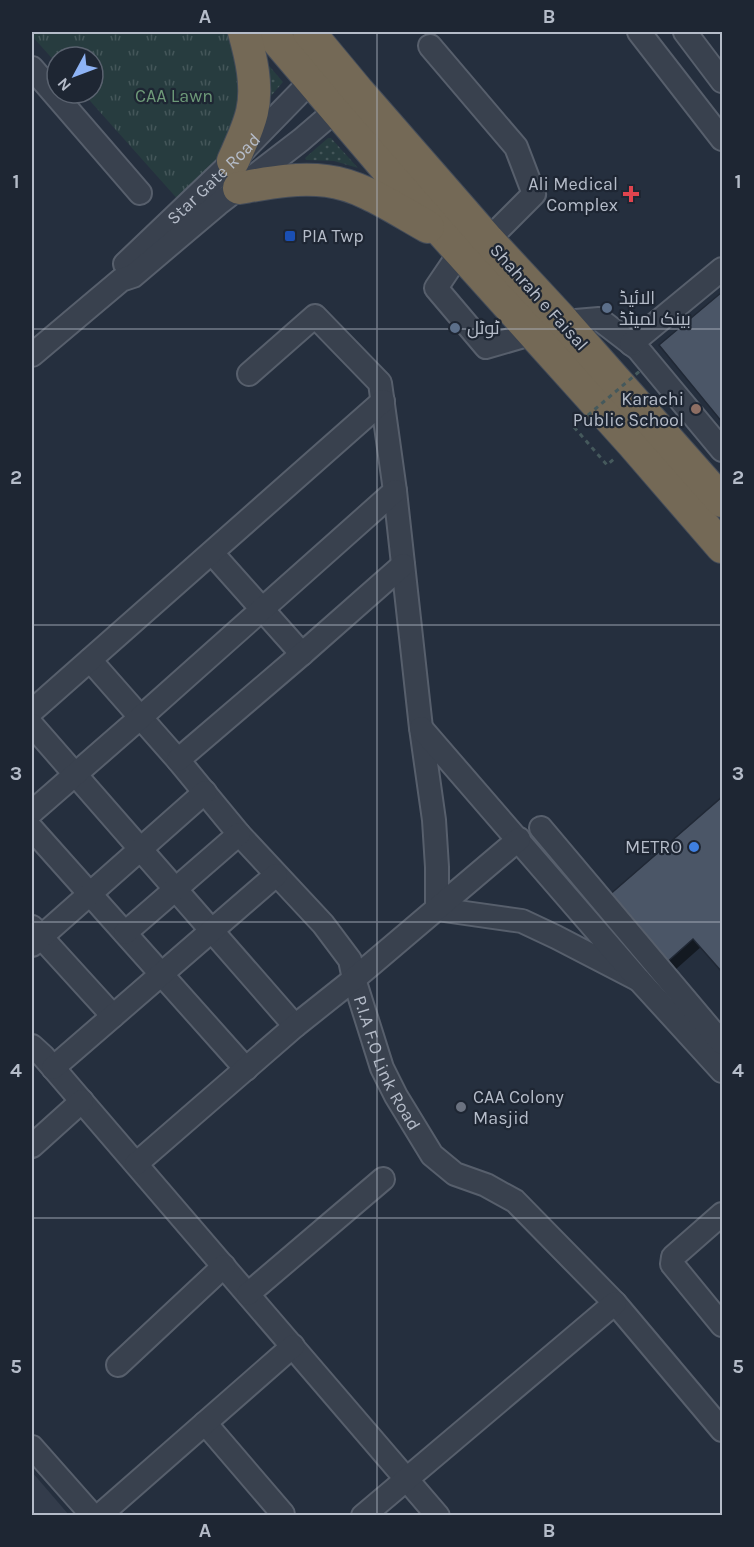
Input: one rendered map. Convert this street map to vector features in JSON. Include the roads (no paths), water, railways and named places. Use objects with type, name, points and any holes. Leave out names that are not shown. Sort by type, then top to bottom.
[{"type":"highway","points":[[244,32],[253,72],[252,111],[236,175],[328,181],[355,188],[466,243]]},
{"type":"highway","name":"Shahrah e Faisal","points":[[270,32],[312,81],[347,100],[407,193],[564,322],[722,499]]},
{"type":"highway","points":[[309,32],[347,100]]},
{"type":"highway","name":"Shahrah e Faisal","points":[[466,243],[534,333],[723,547]]},
{"type":"street","points":[[639,32],[723,139]]},
{"type":"street","points":[[685,32],[723,81]]},
{"type":"street","points":[[430,46],[516,147],[534,194],[466,243],[436,288],[486,347],[534,333]]},
{"type":"street","points":[[32,68],[140,193]]},
{"type":"street","name":"Star Gate Road","points":[[32,356],[121,280],[133,276],[236,175],[312,81]]},
{"type":"street","name":"Star Gate Road","points":[[236,175],[302,140],[347,100]]},
{"type":"street","points":[[631,344],[723,268]]},
{"type":"street","points":[[249,374],[315,316],[380,383],[434,820],[437,909]]},
{"type":"street","points":[[564,322],[599,319],[638,349],[723,450]]},
{"type":"street","points":[[32,711],[383,401]]},
{"type":"street","points":[[32,812],[395,491]]},
{"type":"street","points":[[212,553],[302,654]]},
{"type":"street","points":[[178,760],[404,565]]},
{"type":"street","name":"P.I.A F.O Link Road","points":[[90,660],[239,834],[323,924],[350,960],[382,1068],[396,1096],[432,1155],[455,1174],[486,1185],[515,1201],[615,1303],[723,1430]]},
{"type":"street","points":[[32,726],[295,1026]]},
{"type":"street","points":[[421,728],[639,980],[723,1071]]},
{"type":"street","points":[[113,1016],[35,936],[89,893],[204,792]]},
{"type":"street","points":[[541,828],[723,1043]]},
{"type":"street","points":[[32,829],[246,1068]]},
{"type":"street","points":[[125,933],[239,834]]},
{"type":"street","points":[[136,1164],[295,1026],[519,839]]},
{"type":"street","points":[[53,1068],[276,875]]},
{"type":"street","points":[[437,909],[522,921],[556,936],[639,980]]},
{"type":"street","points":[[32,1046],[82,1101],[438,1515]]},
{"type":"street","points":[[32,1146],[82,1101]]},
{"type":"street","points":[[248,1294],[383,1179]]},
{"type":"street","points":[[719,1314],[672,1264],[673,1257],[723,1214]]},
{"type":"street","points":[[118,1365],[224,1266]]},
{"type":"street","points":[[363,1515],[615,1303]]},
{"type":"street","points":[[99,1515],[293,1346]]},
{"type":"street","points":[[205,1423],[283,1515]]},
{"type":"street","points":[[32,1447],[93,1515]]},
{"type":"place","name":"Ali Medical Complex","points":[[631,194]]},
{"type":"place","name":"PIA Twp","points":[[290,236]]},
{"type":"place","name":"الائیڈ بینک لمیٹڈ","points":[[607,308]]},
{"type":"place","name":"ٹوٹل","points":[[455,328]]},
{"type":"place","name":"Karachi Public School","points":[[696,409]]},
{"type":"place","name":"METRO","points":[[694,847]]},
{"type":"place","name":"CAA Colony Masjid","points":[[461,1107]]},
{"type":"park label","name":"CAA Lawn","points":[[174,96]]}]
